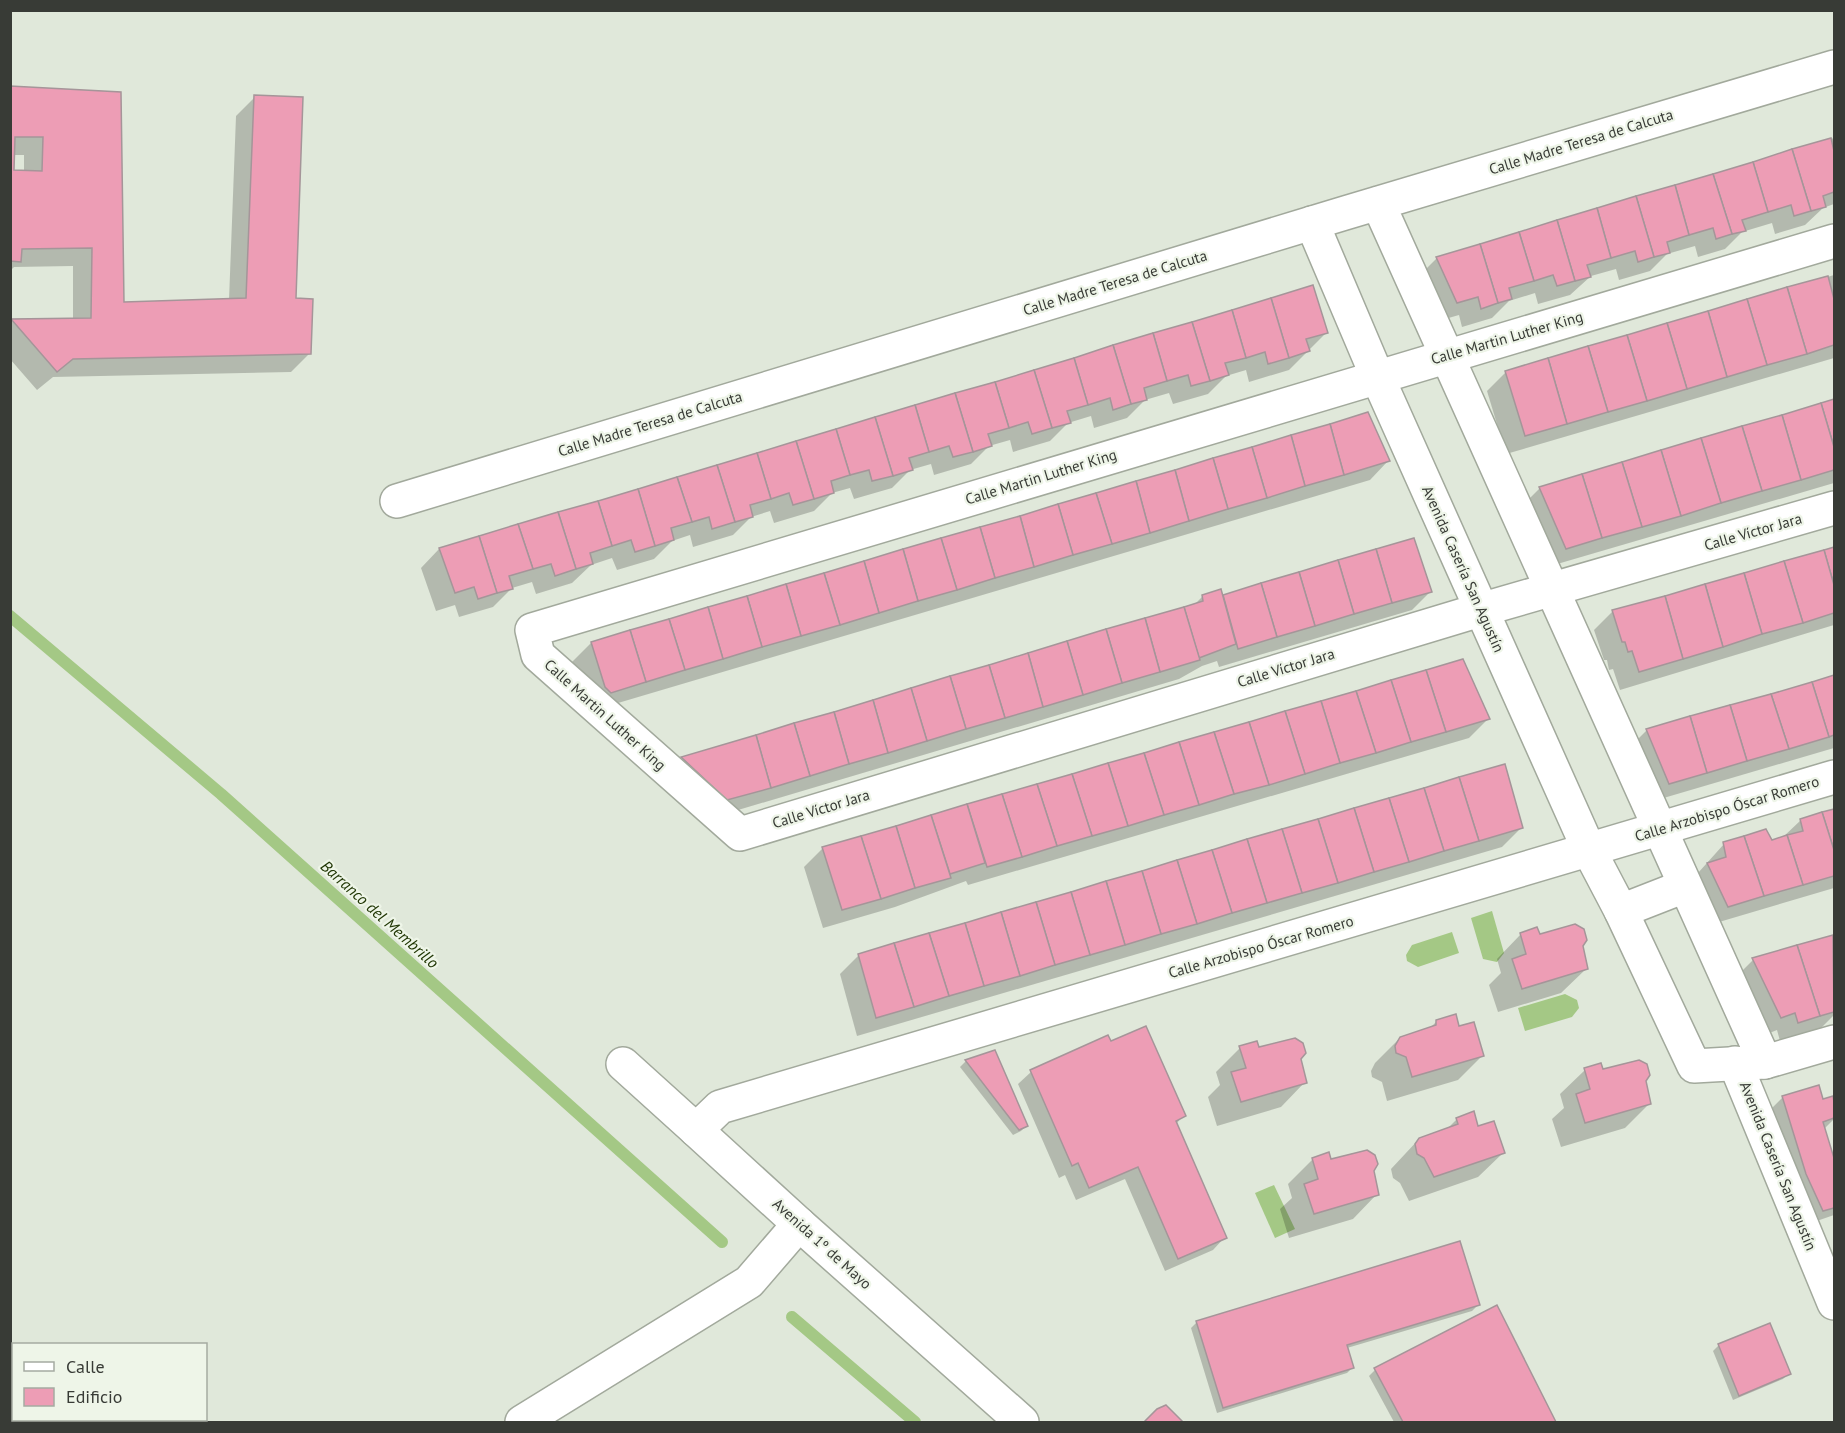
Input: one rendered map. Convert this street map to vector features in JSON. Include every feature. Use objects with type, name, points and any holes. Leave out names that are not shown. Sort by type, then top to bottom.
[{"type":"street","name":"Calle Madre Teresa de Calcuta","points":[[397,501],[1834,67]]},
{"type":"street","name":"Avenida Casería San Agustín","points":[[1378,203],[1445,357],[1685,886],[1750,1062],[1834,1303]]},
{"type":"street","name":"Avenida Casería San Agustín","points":[[1312,223],[1480,610],[1588,850],[1621,911],[1694,1066],[1750,1062]]},
{"type":"street","name":"Calle Martin Luther King","points":[[740,834],[538,655],[532,630],[1377,376],[1834,242]]},
{"type":"street","name":"Calle Víctor Jara","points":[[740,834],[1480,610],[1834,508]]},
{"type":"street","name":"Calle Arzobispo Óscar Romero","points":[[696,1130],[720,1107],[1834,777]]},
{"type":"street","points":[[1621,911],[1685,886]]},
{"type":"street","points":[[1750,1062],[1834,1042]]},
{"type":"street","name":"Avenida 1º de Mayo","points":[[623,1064],[1022,1422]]},
{"type":"street","points":[[522,1422],[749,1282],[799,1224]]},
{"type":"shaded area","points":[[1492,911],[1504,953],[1497,962],[1483,959],[1471,918]]},
{"type":"shaded area","points":[[1452,932],[1459,953],[1418,967],[1407,961],[1406,955],[1412,945]]},
{"type":"shaded area","points":[[1565,994],[1577,1000],[1579,1008],[1572,1017],[1525,1031],[1518,1008]]},
{"type":"shaded area","points":[[1274,1185],[1295,1229],[1275,1238],[1255,1193]]},
{"type":"building","points":[[10,86],[121,92],[124,302],[246,298],[254,95],[303,97],[296,298],[313,299],[311,354],[73,359],[57,372],[11,319],[91,318],[92,248],[22,249],[21,262],[10,261]],"holes":[[[15,137],[43,137],[42,171],[14,170]]]},
{"type":"building","points":[[1831,138],[1834,151],[1834,192],[1823,196],[1826,207],[1811,211],[1792,149]]},
{"type":"building","points":[[1792,149],[1811,211],[1794,216],[1791,205],[1768,212],[1753,162]]},
{"type":"building","points":[[1753,162],[1768,212],[1742,220],[1746,231],[1732,234],[1713,174]]},
{"type":"building","points":[[1713,174],[1732,234],[1716,239],[1713,228],[1689,235],[1675,185]]},
{"type":"building","points":[[1675,185],[1689,235],[1667,242],[1670,253],[1654,257],[1636,196]]},
{"type":"building","points":[[1636,196],[1654,257],[1638,262],[1635,251],[1611,258],[1597,208]]},
{"type":"building","points":[[1597,208],[1611,258],[1587,265],[1591,277],[1575,281],[1557,220]]},
{"type":"building","points":[[1557,220],[1575,281],[1557,286],[1553,275],[1534,281],[1519,232]]},
{"type":"building","points":[[1519,232],[1534,281],[1509,288],[1512,299],[1498,303],[1480,244]]},
{"type":"building","points":[[1480,244],[1498,303],[1481,309],[1478,297],[1457,303],[1436,257]]},
{"type":"building","points":[[1828,276],[1834,299],[1834,345],[1807,354],[1787,287]]},
{"type":"building","points":[[1313,285],[1328,333],[1306,339],[1310,351],[1289,358],[1271,298]]},
{"type":"building","points":[[1787,287],[1807,354],[1767,365],[1747,299]]},
{"type":"building","points":[[1271,298],[1289,358],[1268,364],[1265,352],[1246,358],[1232,310]]},
{"type":"building","points":[[1747,299],[1767,365],[1727,377],[1708,311]]},
{"type":"building","points":[[1232,310],[1246,358],[1225,363],[1229,375],[1210,381],[1192,322]]},
{"type":"building","points":[[1708,311],[1727,377],[1687,389],[1667,323]]},
{"type":"building","points":[[1192,322],[1210,381],[1191,386],[1188,375],[1167,381],[1153,333]]},
{"type":"building","points":[[1667,323],[1687,389],[1647,401],[1627,335]]},
{"type":"building","points":[[1153,333],[1167,381],[1144,388],[1147,400],[1131,404],[1113,345]]},
{"type":"building","points":[[1627,335],[1647,401],[1608,412],[1588,346]]},
{"type":"building","points":[[1113,345],[1131,404],[1113,410],[1110,398],[1088,405],[1074,358]]},
{"type":"building","points":[[1588,346],[1608,412],[1567,424],[1548,358]]},
{"type":"building","points":[[1074,358],[1088,405],[1067,411],[1071,423],[1052,428],[1034,370]]},
{"type":"building","points":[[1548,358],[1567,424],[1525,436],[1505,371]]},
{"type":"building","points":[[1034,370],[1052,428],[1032,434],[1028,422],[1009,428],[995,382]]},
{"type":"building","points":[[995,382],[1009,428],[988,434],[992,446],[973,452],[955,393]]},
{"type":"building","points":[[955,393],[973,452],[953,457],[949,446],[929,452],[915,405]]},
{"type":"building","points":[[1834,399],[1834,447],[1821,403]]},
{"type":"building","points":[[1821,403],[1834,447],[1834,470],[1801,480],[1782,415]]},
{"type":"building","points":[[915,405],[929,452],[909,458],[913,470],[893,476],[875,417]]},
{"type":"building","points":[[1368,412],[1390,461],[1344,475],[1330,424]]},
{"type":"building","points":[[1782,415],[1801,480],[1762,491],[1742,426]]},
{"type":"building","points":[[875,417],[893,476],[872,481],[869,470],[850,475],[836,429]]},
{"type":"building","points":[[1330,424],[1344,475],[1305,486],[1291,435]]},
{"type":"building","points":[[1742,426],[1762,491],[1721,503],[1701,438]]},
{"type":"building","points":[[836,429],[850,475],[831,481],[834,493],[814,499],[796,441]]},
{"type":"building","points":[[1291,435],[1305,486],[1267,498],[1252,447]]},
{"type":"building","points":[[1701,438],[1721,503],[1681,516],[1661,450]]},
{"type":"building","points":[[796,441],[814,499],[793,505],[789,493],[771,499],[757,453]]},
{"type":"building","points":[[1252,447],[1267,498],[1228,509],[1213,458]]},
{"type":"building","points":[[1661,450],[1681,516],[1642,527],[1622,462]]},
{"type":"building","points":[[757,453],[771,499],[750,505],[753,517],[735,522],[717,465]]},
{"type":"building","points":[[1213,458],[1228,509],[1189,521],[1175,470]]},
{"type":"building","points":[[1622,462],[1642,527],[1602,538],[1582,474]]},
{"type":"building","points":[[717,465],[735,522],[712,529],[709,517],[692,522],[677,477]]},
{"type":"building","points":[[1175,470],[1189,521],[1150,533],[1136,481]]},
{"type":"building","points":[[1582,474],[1602,538],[1566,549],[1539,487]]},
{"type":"building","points":[[677,477],[692,522],[671,528],[674,540],[655,546],[638,489]]},
{"type":"building","points":[[1136,481],[1150,533],[1112,544],[1096,493]]},
{"type":"building","points":[[638,489],[655,546],[635,552],[631,540],[612,546],[598,501]]},
{"type":"building","points":[[1096,493],[1112,544],[1073,555],[1058,504]]},
{"type":"building","points":[[598,501],[612,546],[590,553],[593,564],[576,569],[558,512]]},
{"type":"building","points":[[1058,504],[1073,555],[1034,567],[1020,516]]},
{"type":"building","points":[[558,512],[576,569],[555,576],[551,564],[533,569],[518,524]]},
{"type":"building","points":[[1020,516],[1034,567],[995,578],[980,527]]},
{"type":"building","points":[[518,524],[533,569],[509,576],[513,589],[497,593],[479,536]]},
{"type":"building","points":[[980,527],[995,578],[957,590],[941,538]]},
{"type":"building","points":[[479,536],[497,593],[478,599],[474,587],[455,593],[439,548]]},
{"type":"building","points":[[941,538],[957,590],[918,601],[903,549]]},
{"type":"building","points":[[1414,538],[1432,592],[1392,603],[1376,549]]},
{"type":"building","points":[[1834,547],[1834,585],[1824,550]]},
{"type":"building","points":[[903,549],[918,601],[879,613],[864,561]]},
{"type":"building","points":[[1376,549],[1392,603],[1354,614],[1338,560]]},
{"type":"building","points":[[1824,550],[1834,585],[1834,613],[1803,623],[1784,561]]},
{"type":"building","points":[[1338,560],[1354,614],[1315,626],[1299,572]]},
{"type":"building","points":[[864,561],[879,613],[840,625],[824,573]]},
{"type":"building","points":[[1784,561],[1803,623],[1762,634],[1744,573]]},
{"type":"building","points":[[1299,572],[1315,626],[1277,637],[1261,583]]},
{"type":"building","points":[[824,573],[840,625],[801,636],[786,584]]},
{"type":"building","points":[[1744,573],[1762,634],[1723,647],[1705,584]]},
{"type":"building","points":[[1261,583],[1277,637],[1238,649],[1223,595]]},
{"type":"building","points":[[786,584],[801,636],[762,647],[747,596]]},
{"type":"building","points":[[1705,584],[1723,647],[1683,659],[1665,596]]},
{"type":"building","points":[[1221,589],[1236,644],[1199,658],[1184,607],[1203,601],[1202,595]]},
{"type":"building","points":[[747,596],[762,647],[723,659],[708,607]]},
{"type":"building","points":[[1665,596],[1683,659],[1639,672],[1632,651],[1628,652],[1625,642],[1622,642],[1612,610]]},
{"type":"building","points":[[708,607],[723,659],[685,670],[669,619]]},
{"type":"building","points":[[1184,607],[1200,660],[1160,672],[1145,618]]},
{"type":"building","points":[[1145,618],[1160,672],[1122,683],[1106,629]]},
{"type":"building","points":[[669,619],[685,670],[646,682],[630,630]]},
{"type":"building","points":[[1106,629],[1122,683],[1083,695],[1067,641]]},
{"type":"building","points":[[630,630],[646,682],[611,693],[605,687],[591,642]]},
{"type":"building","points":[[1067,641],[1083,695],[1043,707],[1028,653]]},
{"type":"building","points":[[1028,653],[1043,707],[1005,718],[989,665]]},
{"type":"building","points":[[1463,659],[1490,719],[1446,732],[1426,670]]},
{"type":"building","points":[[989,665],[1005,718],[966,729],[950,676]]},
{"type":"building","points":[[1426,670],[1446,732],[1411,742],[1391,680]]},
{"type":"building","points":[[1834,675],[1834,735],[1829,737],[1812,682]]},
{"type":"building","points":[[950,676],[966,729],[927,741],[911,688]]},
{"type":"building","points":[[1391,680],[1411,742],[1376,753],[1356,691]]},
{"type":"building","points":[[1812,682],[1829,737],[1789,749],[1771,694]]},
{"type":"building","points":[[911,688],[927,741],[888,753],[873,700]]},
{"type":"building","points":[[1356,691],[1376,753],[1340,763],[1321,701]]},
{"type":"building","points":[[1771,694],[1789,749],[1747,761],[1730,705]]},
{"type":"building","points":[[873,700],[888,753],[849,764],[834,712]]},
{"type":"building","points":[[1321,701],[1340,763],[1305,774],[1285,711]]},
{"type":"building","points":[[1730,705],[1747,761],[1707,773],[1690,716]]},
{"type":"building","points":[[1285,711],[1305,774],[1269,785],[1249,722]]},
{"type":"building","points":[[834,712],[849,764],[810,776],[794,723]]},
{"type":"building","points":[[1690,716],[1707,773],[1669,784],[1646,729]]},
{"type":"building","points":[[1249,722],[1269,785],[1234,794],[1214,732]]},
{"type":"building","points":[[794,723],[810,776],[771,788],[756,735]]},
{"type":"building","points":[[1214,732],[1234,794],[1199,805],[1179,742]]},
{"type":"building","points":[[756,735],[771,788],[727,800],[681,757]]},
{"type":"building","points":[[1179,742],[1199,805],[1164,815],[1144,753]]},
{"type":"building","points":[[1144,753],[1164,815],[1128,826],[1108,763]]},
{"type":"building","points":[[1108,763],[1128,826],[1092,836],[1072,774]]},
{"type":"building","points":[[1505,764],[1523,828],[1479,841],[1459,777]]},
{"type":"building","points":[[1072,774],[1092,836],[1057,846],[1037,784]]},
{"type":"building","points":[[1459,777],[1479,841],[1444,851],[1424,788]]},
{"type":"building","points":[[1037,784],[1057,846],[1022,857],[1002,794]]},
{"type":"building","points":[[1424,788],[1444,851],[1409,862],[1389,798]]},
{"type":"building","points":[[1002,794],[1022,857],[987,867],[967,804]]},
{"type":"building","points":[[1389,798],[1409,862],[1374,872],[1354,808]]},
{"type":"building","points":[[967,804],[985,863],[950,874],[931,815]]},
{"type":"building","points":[[1354,808],[1374,872],[1338,883],[1318,819]]},
{"type":"building","points":[[1834,809],[1834,850],[1822,812]]},
{"type":"building","points":[[1822,812],[1834,850],[1834,876],[1803,885],[1787,835],[1803,831],[1800,819]]},
{"type":"building","points":[[931,815],[951,878],[915,888],[896,826]]},
{"type":"building","points":[[1318,819],[1338,883],[1302,893],[1282,829]]},
{"type":"building","points":[[896,826],[915,888],[881,899],[861,836]]},
{"type":"building","points":[[1282,829],[1302,893],[1267,903],[1247,839]]},
{"type":"building","points":[[1766,829],[1772,840],[1787,835],[1803,885],[1764,896],[1744,836]]},
{"type":"building","points":[[861,836],[881,899],[842,910],[822,847]]},
{"type":"building","points":[[1744,836],[1764,896],[1728,907],[1707,863],[1726,857],[1723,842]]},
{"type":"building","points":[[1247,839],[1267,903],[1232,913],[1212,850]]},
{"type":"building","points":[[1212,850],[1232,913],[1197,924],[1177,860]]},
{"type":"building","points":[[1177,860],[1197,924],[1161,934],[1142,871]]},
{"type":"building","points":[[1142,871],[1161,934],[1125,945],[1106,881]]},
{"type":"building","points":[[1106,881],[1125,945],[1090,955],[1071,892]]},
{"type":"building","points":[[1071,892],[1090,955],[1055,965],[1036,902]]},
{"type":"building","points":[[1036,902],[1055,965],[1020,976],[1001,912]]},
{"type":"building","points":[[1001,912],[1020,976],[984,986],[965,923]]},
{"type":"building","points":[[965,923],[984,986],[949,996],[929,933]]},
{"type":"building","points":[[1575,924],[1584,929],[1587,940],[1583,946],[1588,969],[1522,989],[1512,959],[1526,954],[1520,933],[1537,927],[1540,934]]},
{"type":"building","points":[[929,933],[949,996],[914,1007],[894,943]]},
{"type":"building","points":[[1833,935],[1834,1012],[1820,1016],[1797,945]]},
{"type":"building","points":[[894,943],[914,1007],[876,1018],[858,954]]},
{"type":"building","points":[[1797,945],[1820,1016],[1798,1023],[1795,1013],[1781,1018],[1752,958]]},
{"type":"building","points":[[1456,1014],[1459,1026],[1474,1022],[1484,1056],[1412,1077],[1406,1057],[1396,1053],[1395,1046],[1400,1037],[1436,1025],[1436,1020]]},
{"type":"building","points":[[1146,1026],[1186,1116],[1176,1121],[1227,1238],[1178,1259],[1138,1167],[1089,1188],[1078,1163],[1072,1166],[1030,1070],[1108,1035],[1111,1041]]},
{"type":"building","points":[[1295,1038],[1303,1043],[1306,1053],[1301,1059],[1307,1083],[1241,1102],[1231,1072],[1246,1068],[1239,1046],[1257,1041],[1259,1047]]},
{"type":"building","points":[[995,1050],[1028,1126],[1019,1130],[965,1060]]},
{"type":"building","points":[[1639,1060],[1647,1064],[1650,1075],[1646,1081],[1651,1104],[1585,1123],[1576,1094],[1590,1089],[1584,1068],[1601,1063],[1603,1069]]},
{"type":"building","points":[[1819,1085],[1823,1099],[1833,1096],[1834,1102],[1834,1118],[1823,1122],[1834,1158],[1834,1208],[1823,1211],[1806,1174],[1782,1096]]},
{"type":"building","points":[[1474,1111],[1478,1126],[1494,1121],[1505,1153],[1434,1177],[1424,1158],[1417,1154],[1415,1144],[1419,1138],[1458,1124],[1456,1118]]},
{"type":"building","points":[[1367,1150],[1375,1155],[1378,1164],[1374,1171],[1379,1195],[1314,1214],[1304,1184],[1318,1179],[1312,1158],[1329,1152],[1331,1159]]},
{"type":"building","points":[[1460,1241],[1480,1305],[1347,1345],[1354,1368],[1223,1408],[1196,1321]]},
{"type":"building","points":[[1497,1305],[1556,1422],[1403,1422],[1374,1368]]},
{"type":"building","points":[[1770,1323],[1791,1374],[1739,1396],[1718,1344]]},
{"type":"building","points":[[1166,1405],[1183,1422],[1144,1422],[1157,1409]]},
{"type":"waterway","name":"Barranco del Membrillo","points":[[10,616],[221,794],[722,1242]]},
{"type":"waterway","name":"Barranco del Membrillo","points":[[792,1317],[915,1422]]}]
